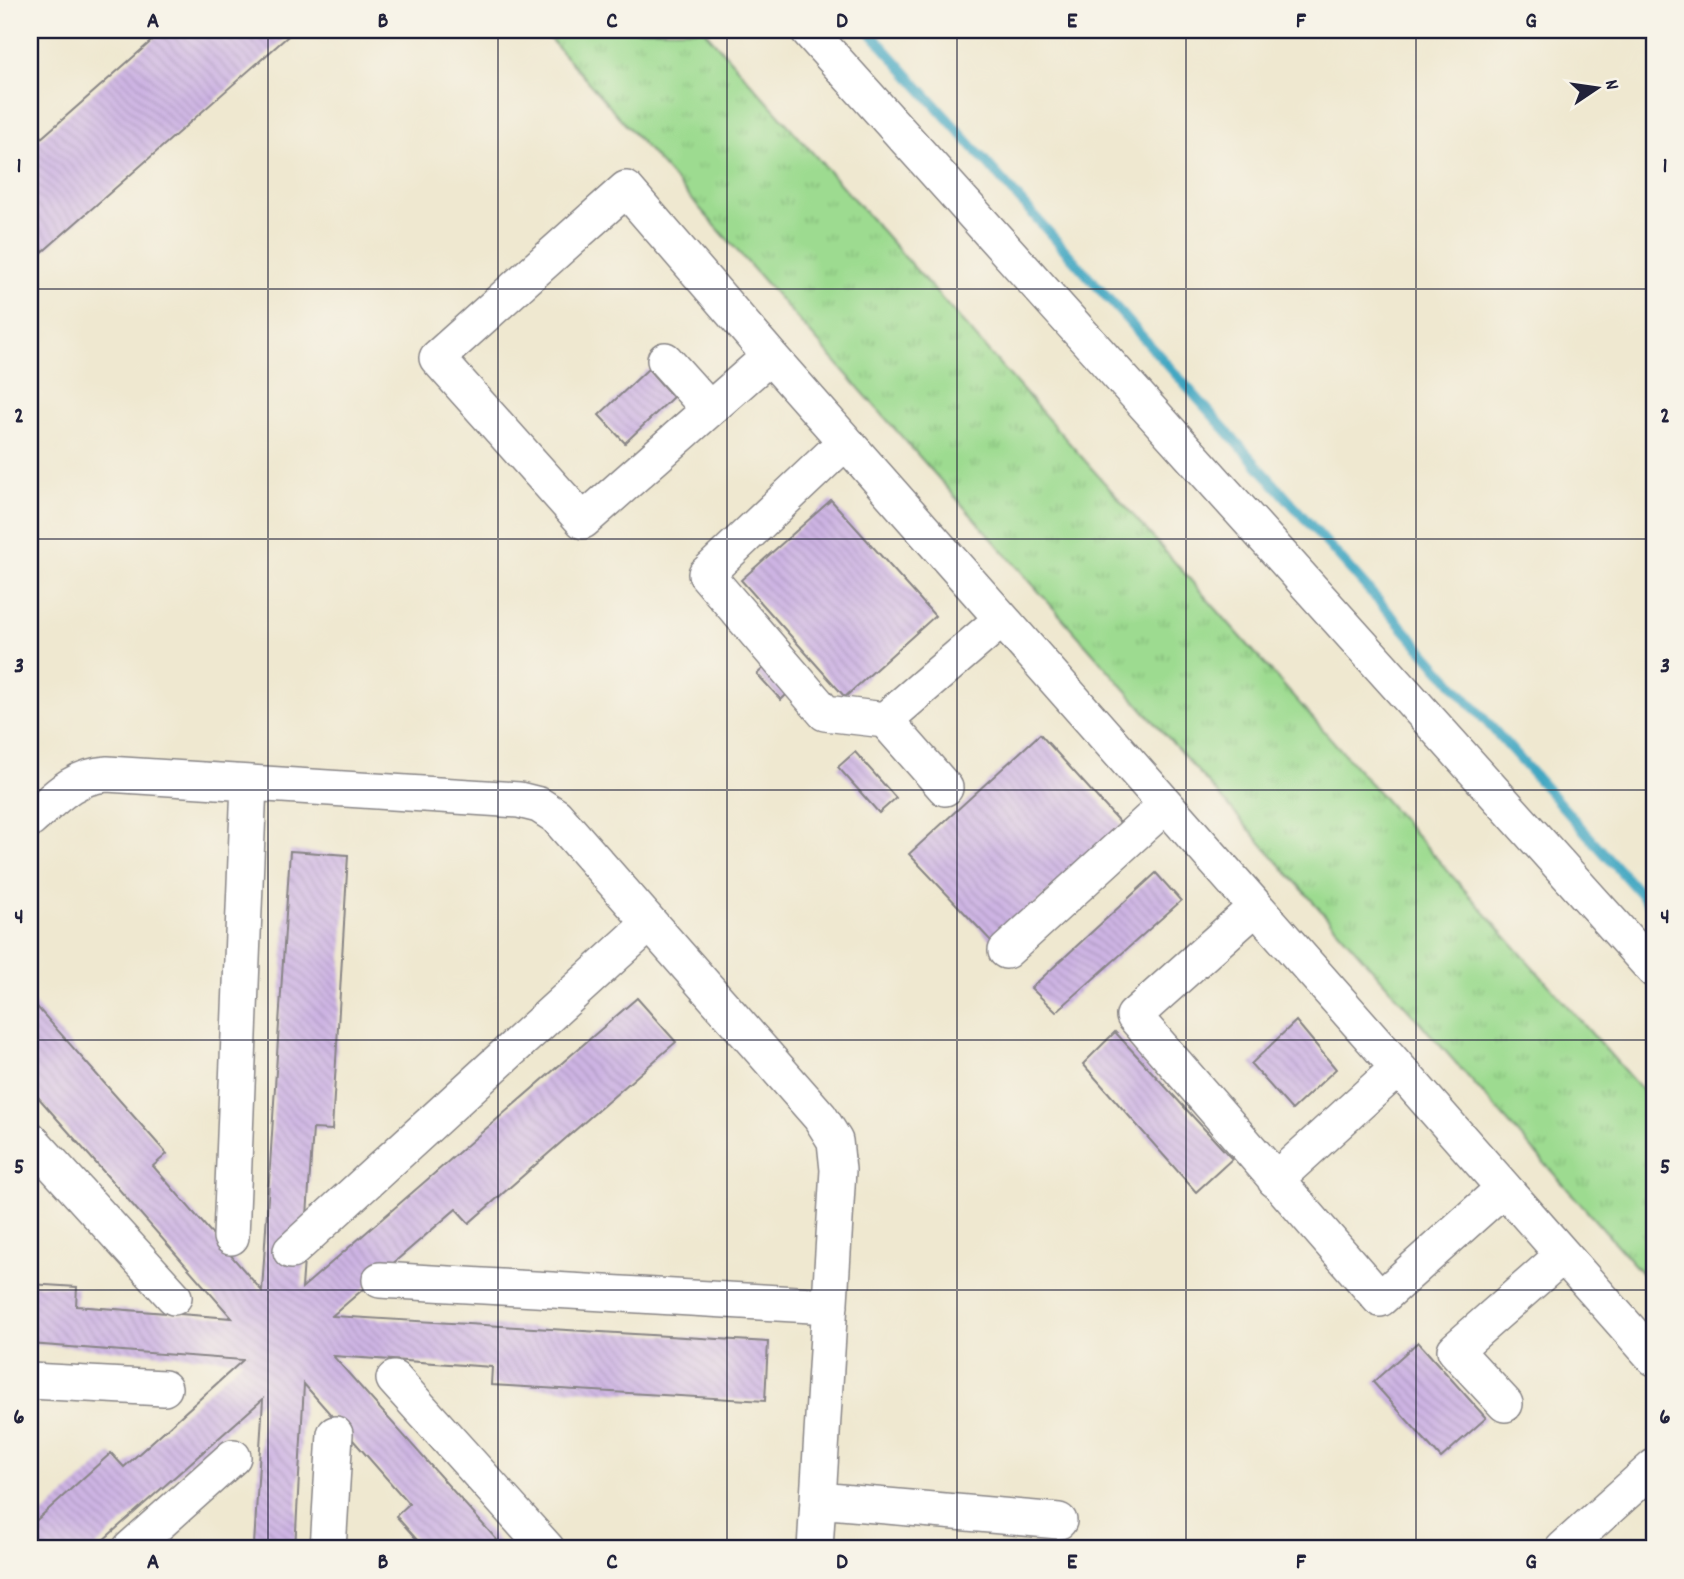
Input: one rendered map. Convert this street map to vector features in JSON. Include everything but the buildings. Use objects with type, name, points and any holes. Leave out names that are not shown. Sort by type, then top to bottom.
[{"type":"street","points":[[808,30],[1654,970]]},
{"type":"street","points":[[769,356],[583,521],[437,358],[626,189],[769,356],[1654,1358]]},
{"type":"street","points":[[665,360],[709,409]]},
{"type":"street","points":[[845,442],[706,574],[825,713],[885,720],[945,788]]},
{"type":"street","points":[[885,720],[1002,620]]},
{"type":"street","points":[[30,820],[71,783],[97,774],[519,800],[539,805],[556,816],[820,1117],[832,1135],[838,1163],[815,1549]]},
{"type":"street","points":[[231,1237],[249,783]]},
{"type":"street","points":[[1006,951],[1167,806]]},
{"type":"street","points":[[1256,906],[1133,1016],[1275,1180],[1380,1299],[1504,1188]]},
{"type":"street","points":[[292,1251],[650,923]]},
{"type":"street","points":[[1275,1180],[1398,1068]]},
{"type":"street","points":[[30,1139],[174,1297]]},
{"type":"street","points":[[1505,1404],[1455,1350],[1563,1255]]},
{"type":"street","points":[[380,1280],[830,1306]]},
{"type":"street","points":[[394,1379],[547,1549]]},
{"type":"street","points":[[30,1381],[164,1388]]},
{"type":"street","points":[[328,1549],[335,1434]]},
{"type":"street","points":[[130,1549],[233,1457]]},
{"type":"street","points":[[1563,1549],[1654,1467]]},
{"type":"street","points":[[818,1500],[1059,1521]]},
{"type":"green space","points":[[542,30],[704,30],[1654,1104],[1654,1287]]},
{"type":"waterway","points":[[868,30],[1654,909]]}]
